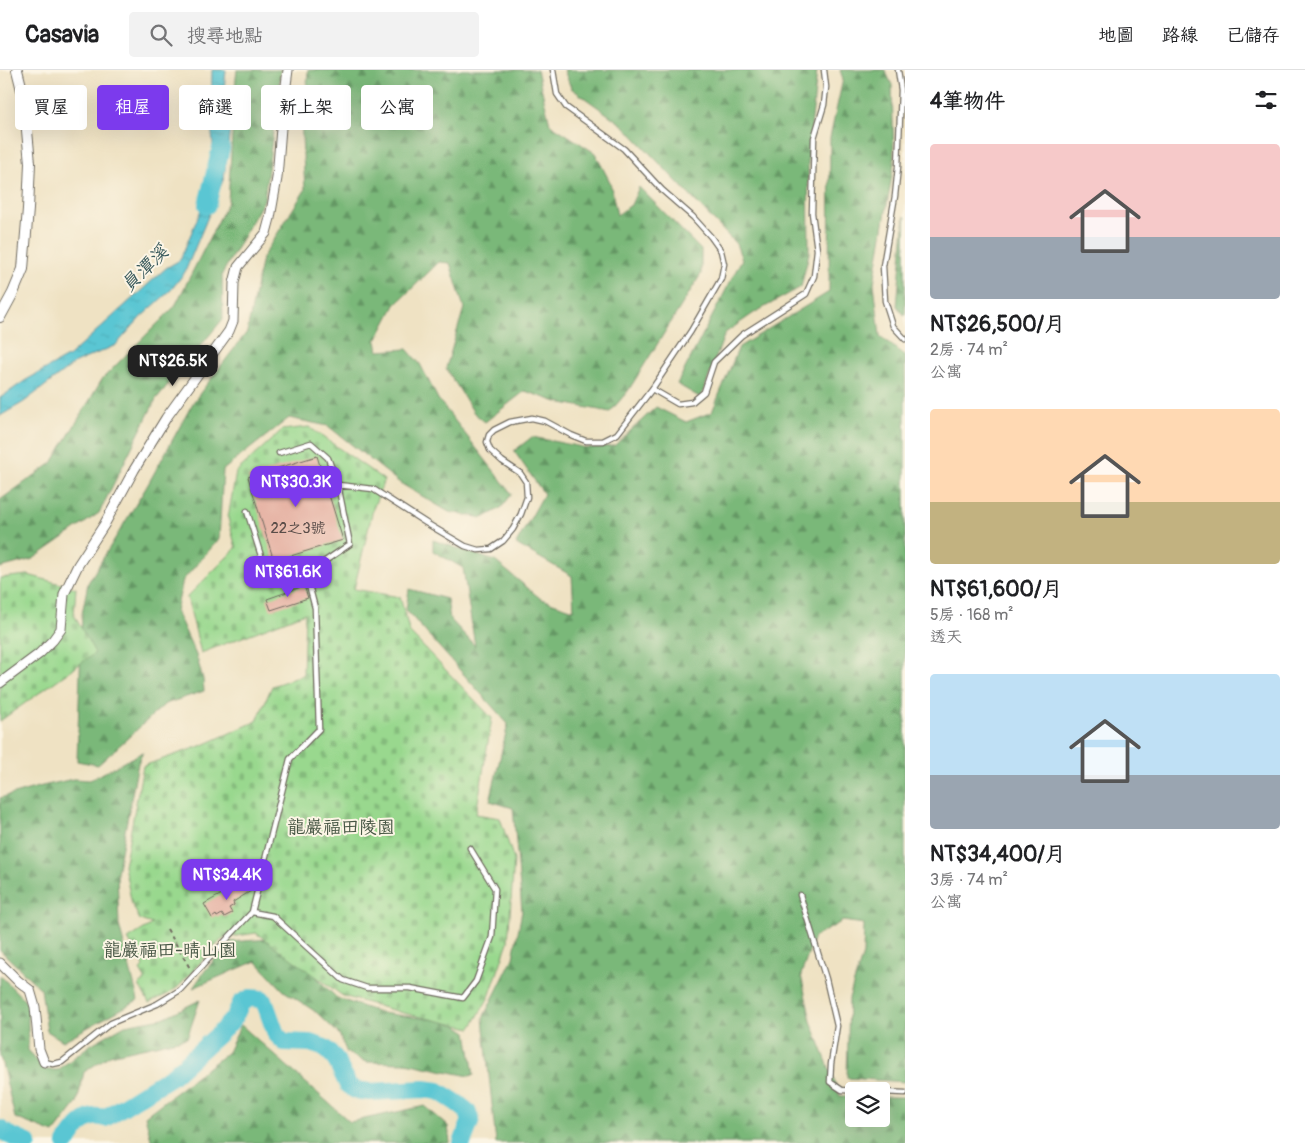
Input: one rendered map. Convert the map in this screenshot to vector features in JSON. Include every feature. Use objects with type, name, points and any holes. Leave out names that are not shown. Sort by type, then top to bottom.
[{"type":"street","points":[[0,317],[23,269],[28,209],[30,162],[24,98],[17,70]]},
{"type":"street","points":[[0,683],[39,654],[61,629],[64,594],[78,565],[104,525],[134,470],[166,418],[229,331],[232,321],[234,283],[238,267],[266,233],[270,218],[288,70]]},
{"type":"street","points":[[0,963],[30,990],[35,1007],[39,1049],[44,1062]]},
{"type":"lane","points":[[338,485],[373,489],[465,546],[478,550],[491,549],[503,541],[513,529],[527,497],[526,482],[520,473],[490,450],[487,442],[489,435],[494,430],[510,422],[532,418],[545,421],[571,435],[586,440],[603,442],[617,434],[652,389],[691,331],[721,279],[724,264],[721,251],[711,237],[693,217],[662,190],[624,149],[566,107],[557,94],[553,70]]},
{"type":"lane","points":[[652,389],[678,404],[692,402],[704,392],[714,362],[742,336],[806,294],[814,276],[817,250],[812,213],[814,138],[824,105],[826,87],[824,70]]},
{"type":"lane","points":[[898,70],[901,90],[898,166],[883,266],[885,301],[893,326],[905,339]]},
{"type":"lane","points":[[279,453],[311,443],[328,458],[338,485],[350,544],[306,574]]},
{"type":"lane","points":[[44,1062],[53,1064],[62,1062],[111,1023],[157,1004],[180,990],[252,912],[290,758],[319,729],[315,608],[306,574],[300,561],[266,572],[247,511]]},
{"type":"lane","points":[[252,912],[273,916],[342,980],[367,988],[410,988],[463,998],[476,981],[492,937],[494,898],[494,889],[470,848]]},
{"type":"lane","points":[[800,895],[826,979],[836,1026],[830,1082],[845,1090]]},
{"type":"lane","points":[[890,1092],[905,1093]]},
{"type":"path","points":[[167,929],[191,970]]},
{"type":"green space","points":[[237,70],[281,70],[279,85],[261,85],[261,130],[273,130],[264,200],[222,274],[223,319],[156,399],[99,513],[33,559],[0,568],[0,500],[52,463],[103,378],[175,306],[228,202],[232,130],[251,130],[251,85],[235,85]]},
{"type":"green space","points":[[308,70],[537,70],[550,124],[595,153],[610,182],[617,215],[631,205],[639,187],[701,250],[701,274],[628,391],[610,412],[557,402],[525,391],[485,422],[474,413],[446,368],[464,308],[450,263],[439,262],[395,305],[376,341],[378,351],[407,349],[420,364],[438,399],[512,494],[501,508],[483,518],[449,512],[400,483],[328,426],[289,418],[223,470],[219,539],[183,580],[176,611],[196,655],[203,679],[204,691],[165,704],[98,765],[77,761],[82,614],[88,583],[147,486],[194,401],[247,332],[262,258],[305,190],[302,130],[351,130],[351,85],[307,85]]},
{"type":"green space","points":[[564,70],[817,70],[808,158],[809,253],[801,287],[754,313],[725,333],[701,398],[677,384],[742,259],[736,244],[624,126],[571,88]]},
{"type":"green space","points":[[840,70],[885,70],[892,85],[894,163],[874,283],[880,336],[905,356],[905,1082],[847,1078],[849,998],[863,954],[864,924],[843,921],[814,937],[801,975],[811,1021],[840,1096],[845,1096],[845,1127],[890,1127],[890,1097],[905,1097],[905,1143],[496,1143],[483,1018],[513,958],[522,911],[513,808],[490,801],[508,724],[406,610],[409,589],[447,599],[450,619],[475,646],[463,568],[433,551],[433,540],[495,561],[541,599],[574,610],[572,576],[516,544],[544,494],[514,451],[532,437],[587,448],[614,446],[656,407],[686,422],[712,412],[739,347],[829,292],[830,138],[843,79]]},
{"type":"green space","points":[[905,216],[905,316],[897,306]]},
{"type":"green space","name":"龍巖福田陵園","points":[[309,427],[384,480],[373,509],[354,589],[400,597],[410,633],[492,718],[476,814],[500,818],[514,860],[508,942],[489,997],[471,1028],[403,1013],[343,996],[256,933],[223,938],[178,987],[149,1003],[139,985],[146,980],[140,970],[144,966],[128,939],[152,924],[140,920],[132,904],[124,866],[143,766],[203,745],[257,721],[272,686],[303,675],[305,613],[201,653],[187,597],[236,548],[228,518],[236,472],[282,430]]},
{"type":"green space","points":[[28,575],[76,588],[74,615],[95,653],[0,721],[0,578]]},
{"type":"green space","points":[[143,752],[138,763],[117,873],[119,925],[138,1000],[63,1041],[47,1031],[41,989],[0,950],[0,798],[73,779],[90,780]]},
{"type":"green space","points":[[271,939],[308,969],[337,998],[381,1013],[452,1022],[467,1032],[474,1075],[469,1076],[406,1063],[366,1062],[347,1053],[339,1034],[316,1012],[284,991],[256,961],[193,988],[229,942]]},
{"type":"green space","points":[[0,975],[28,1004],[28,1050],[46,1070],[58,1070],[90,1045],[125,1025],[163,1018],[200,1000],[187,1038],[110,1055],[84,1072],[77,1103],[54,1133],[15,1118],[0,1055]]},
{"type":"green space","points":[[241,1025],[350,1122],[425,1106],[448,1126],[450,1143],[152,1143],[145,1116],[228,1052]]},
{"type":"water","name":"員潭溪","points":[[212,70],[226,70],[224,85],[212,85]]},
{"type":"water","name":"員潭溪","points":[[212,130],[230,130],[224,178],[185,272],[171,290],[141,317],[116,345],[75,363],[24,402],[0,416],[0,398],[26,380],[69,356],[166,268],[180,260],[216,174]]},
{"type":"building","points":[[317,456],[343,540],[274,561],[248,477]]},
{"type":"building","points":[[304,586],[308,598],[271,610],[267,599]]},
{"type":"building","points":[[245,881],[251,891],[233,902],[234,905],[229,908],[232,913],[224,917],[222,914],[217,917],[216,915],[212,918],[204,904]]},
{"type":"waterway","name":"員潭溪","points":[[207,205],[221,148]]},
{"type":"waterway","points":[[66,1143],[77,1127],[84,1121],[94,1117],[105,1118],[172,1076],[219,1034],[234,1018],[241,1003],[250,998],[262,999],[276,1034],[284,1042],[310,1043],[325,1048],[335,1058],[348,1085],[355,1090],[370,1092],[424,1089],[438,1091],[457,1103],[467,1111],[471,1120],[462,1143]]},
{"type":"waterway","points":[[0,1129],[28,1143]]},
{"type":"park label","name":"龍巖福田-晴山園","points":[[170,950]]}]
